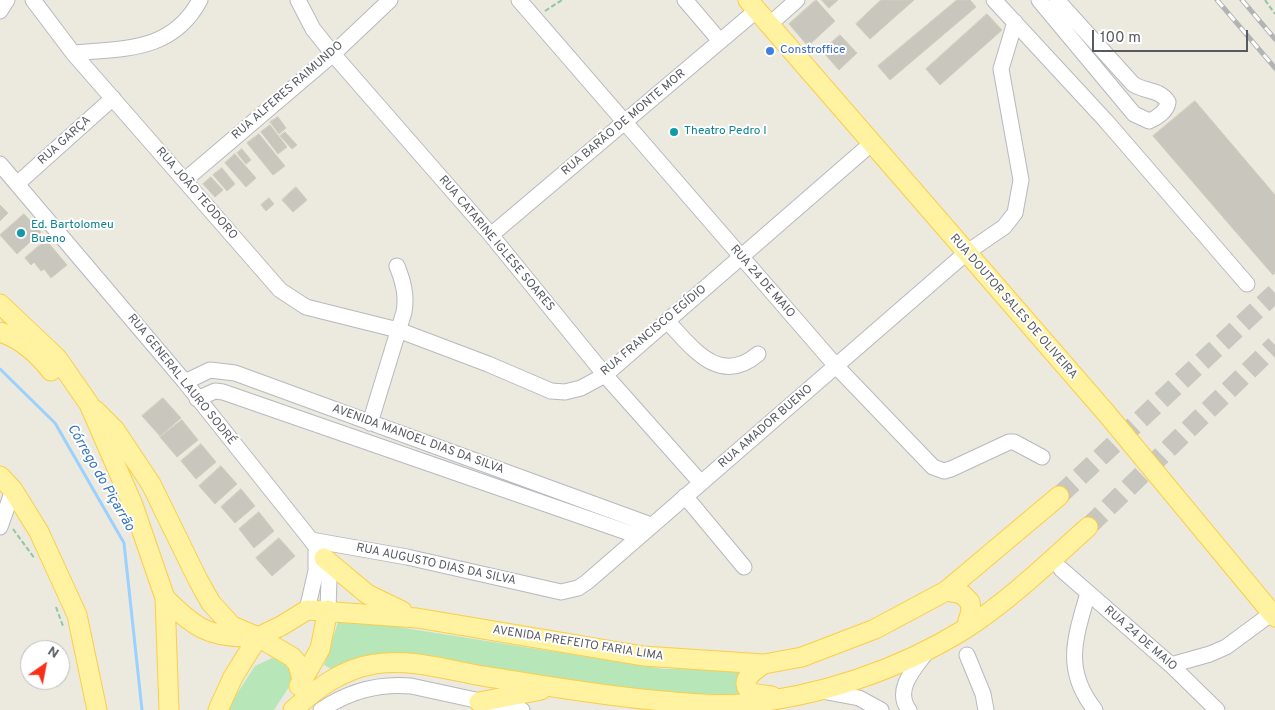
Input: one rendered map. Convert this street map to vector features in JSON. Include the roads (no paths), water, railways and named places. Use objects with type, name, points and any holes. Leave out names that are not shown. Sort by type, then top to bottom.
[{"type":"main road","name":"RUA DOUTOR SALES DE OLIVEIRA","points":[[758,12],[1107,414],[1274,614]]},
{"type":"main road","points":[[0,304],[57,358],[88,404],[133,504],[165,598],[169,710]]},
{"type":"main road","points":[[0,332],[22,343],[42,358],[103,437]]},
{"type":"main road","points":[[88,404],[115,430],[151,484],[211,603],[232,626],[258,637],[292,657],[298,664],[302,680]]},
{"type":"main road","points":[[5,480],[39,532],[77,614],[97,710]]},
{"type":"main road","name":"AVENIDA PREFEITO FARIA LIMA","points":[[307,610],[328,610],[417,618],[643,656],[764,664],[802,657],[875,629],[946,591],[1060,496]]},
{"type":"main road","points":[[293,710],[322,686],[335,678],[360,667],[394,662],[554,687],[694,704],[740,704],[822,691],[928,650],[966,628],[1013,593],[1088,527]]},
{"type":"main road","points":[[317,548],[367,594],[417,618]]},
{"type":"main road","points":[[946,591],[962,594],[970,602],[971,610],[966,628]]},
{"type":"main road","points":[[165,598],[188,620],[205,631],[230,637],[258,637],[307,610]]},
{"type":"main road","points":[[283,710],[320,649],[328,610]]},
{"type":"main road","points":[[218,710],[233,677],[258,637]]},
{"type":"main road","points":[[764,664],[751,671],[746,682],[748,688],[752,693],[782,698]]},
{"type":"main road","points":[[477,706],[554,687]]},
{"type":"street","points":[[0,11],[7,0]]},
{"type":"street","name":"RUA JOÃO TEODORO","points":[[33,0],[73,53],[280,290],[292,300],[306,307],[398,330]]},
{"type":"street","points":[[73,53],[132,47],[160,41],[179,30],[200,0]]},
{"type":"street","name":"RUA CATARINE IGLESE SOARES","points":[[298,0],[313,29],[333,54],[491,235],[605,375],[701,483]]},
{"type":"street","name":"RUA ALFERES RAIMUNDO","points":[[185,180],[333,54],[390,0]]},
{"type":"street","name":"RUA 24 DE MAIO","points":[[519,0],[740,258],[836,366],[909,443],[939,470],[951,469],[1009,442],[1014,442],[1042,457]]},
{"type":"street","points":[[685,0],[720,41]]},
{"type":"street","name":"RUA BARÃO DE MONTE MOR","points":[[491,235],[720,41],[758,12],[797,0]]},
{"type":"street","points":[[994,0],[1106,121],[1247,284]]},
{"type":"street","points":[[1039,0],[1134,114],[1148,121],[1155,119],[1167,108],[1168,102],[1165,96],[1158,92],[1141,90],[1133,84],[1057,0]]},
{"type":"street","name":"RUA AMADOR BUENO","points":[[561,592],[569,591],[587,582],[631,534],[651,525],[966,253],[1004,227],[1015,213],[1021,180],[1001,68],[1015,22]]},
{"type":"street","name":"RUA GARÇA","points":[[17,184],[113,98]]},
{"type":"street","name":"RUA FRANCISCO EGÍDIO","points":[[398,330],[488,364],[551,391],[565,392],[581,388],[605,375],[872,143]]},
{"type":"street","name":"RUA GENERAL LAURO SODRÉ","points":[[0,164],[185,382],[317,548],[329,579],[328,610]]},
{"type":"street","points":[[370,423],[406,299],[403,280],[397,266]]},
{"type":"street","points":[[667,321],[706,361],[716,365],[743,363],[758,354]]},
{"type":"street","name":"AVENIDA MANOEL DIAS DA SILVA","points":[[185,382],[199,373],[222,370],[651,525]]},
{"type":"street","name":"AVENIDA MANOEL DIAS DA SILVA","points":[[197,399],[215,391],[223,392],[631,534]]},
{"type":"street","points":[[2,521],[5,480]]},
{"type":"street","points":[[685,496],[744,567]]},
{"type":"street","points":[[630,518],[631,534]]},
{"type":"street","points":[[307,610],[316,571],[317,548]]},
{"type":"street","name":"RUA AUGUSTO DIAS DA SILVA","points":[[317,548],[407,557],[561,592]]},
{"type":"street","name":"RUA 24 DE MAIO","points":[[1061,569],[1171,665],[1217,710]]},
{"type":"street","points":[[1088,594],[1074,645],[1075,667],[1079,686],[1095,710]]},
{"type":"street","points":[[1171,665],[1210,654],[1226,647],[1274,614]]},
{"type":"street","points":[[909,710],[905,705],[903,695],[904,684],[928,650]]},
{"type":"street","points":[[967,655],[984,694],[986,710]]},
{"type":"street","points":[[321,710],[350,694],[374,686],[392,684],[411,686],[477,706],[522,710]]},
{"type":"street","points":[[822,691],[859,698],[881,710]]},
{"type":"waterway","name":"Córrego do Piçarrão","points":[[0,369],[55,423],[124,543],[142,710]]},
{"type":"tunnel","points":[[1059,496],[1275,293]]},
{"type":"tunnel","points":[[1088,527],[1275,345]]},
{"type":"railway","points":[[1217,0],[1275,68]]},
{"type":"railway","points":[[1242,0],[1275,39]]},
{"type":"place","name":"Constroffice","points":[[770,51]]},
{"type":"place","name":"Theatro Pedro I","points":[[674,132]]},
{"type":"place","name":"Ed. Bartolomeu Bueno","points":[[21,233]]}]
